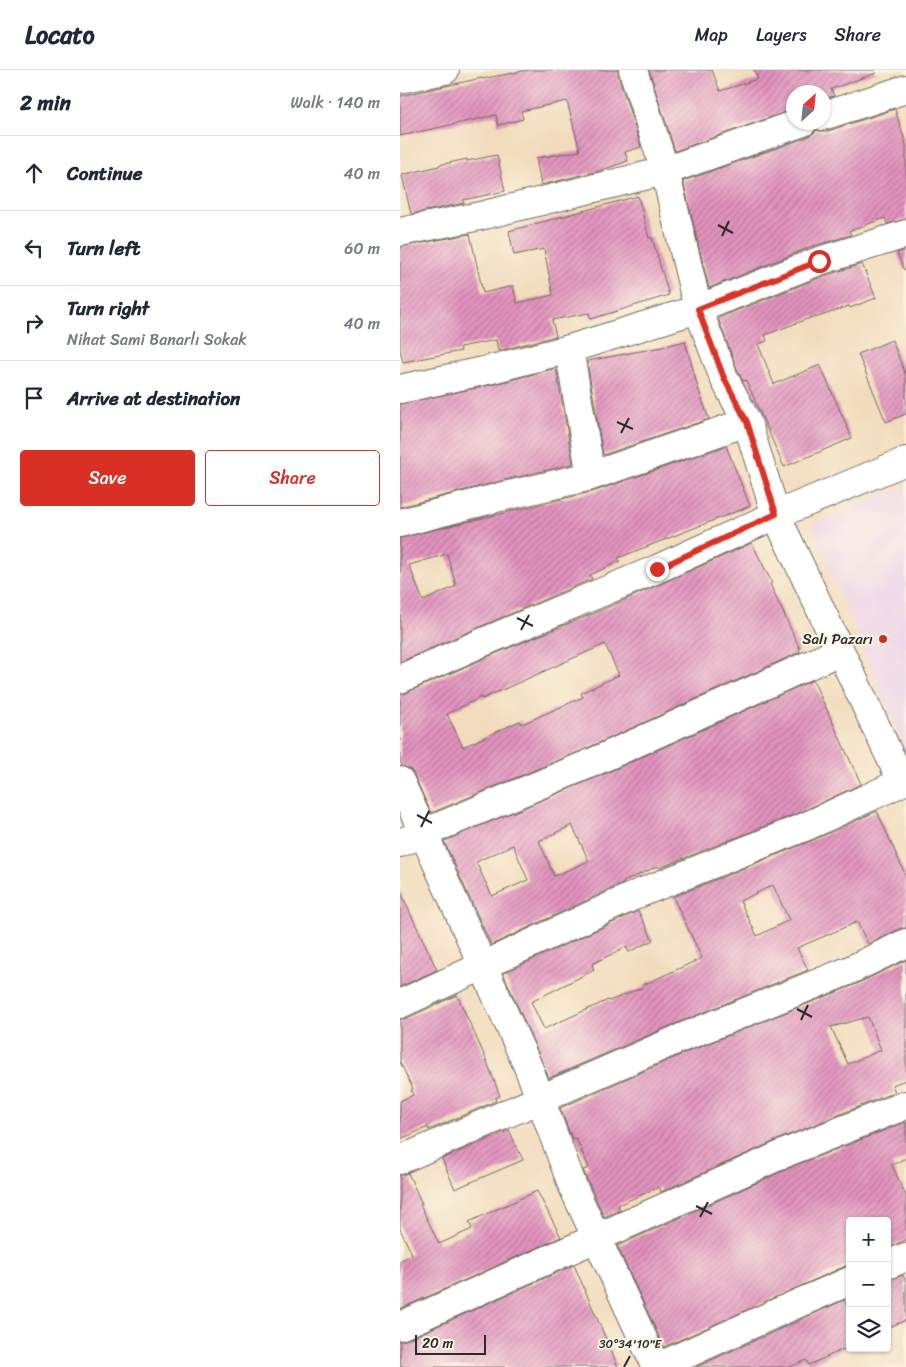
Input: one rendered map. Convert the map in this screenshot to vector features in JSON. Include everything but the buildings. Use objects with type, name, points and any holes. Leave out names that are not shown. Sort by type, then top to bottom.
[{"type":"street","points":[[400,79],[445,70]]},
{"type":"street","points":[[400,1004],[640,893],[904,788],[776,514],[747,422],[724,378],[698,309],[665,170],[633,70]]},
{"type":"street","points":[[903,70],[906,76]]},
{"type":"street","points":[[831,114],[906,89]]},
{"type":"street","points":[[400,232],[480,216],[665,170],[786,128]]},
{"type":"street","points":[[400,389],[492,369],[569,349],[698,309],[819,261],[906,234]]},
{"type":"street","points":[[569,349],[591,476]]},
{"type":"street","points":[[400,523],[591,476],[747,422]]},
{"type":"street","points":[[400,679],[481,642],[657,569],[776,514],[906,461]]},
{"type":"street","points":[[412,838],[589,764],[840,652]]},
{"type":"street","points":[[400,781],[412,838],[483,966],[529,1069],[573,1187],[657,1367],[846,1283]]},
{"type":"street","points":[[400,1160],[681,1038],[848,971],[906,943]]},
{"type":"street","points":[[400,1326],[790,1151],[906,1105]]},
{"type":"street","points":[[891,1263],[906,1257]]},
{"type":"shaded area","name":"Salı Pazarı","points":[[906,487],[906,753],[812,524]]},
{"type":"place","name":"Salı Pazarı","points":[[883,639]]},
{"type":"route","points":[[657,569],[776,514],[747,422],[724,378],[698,309],[819,261]]}]
